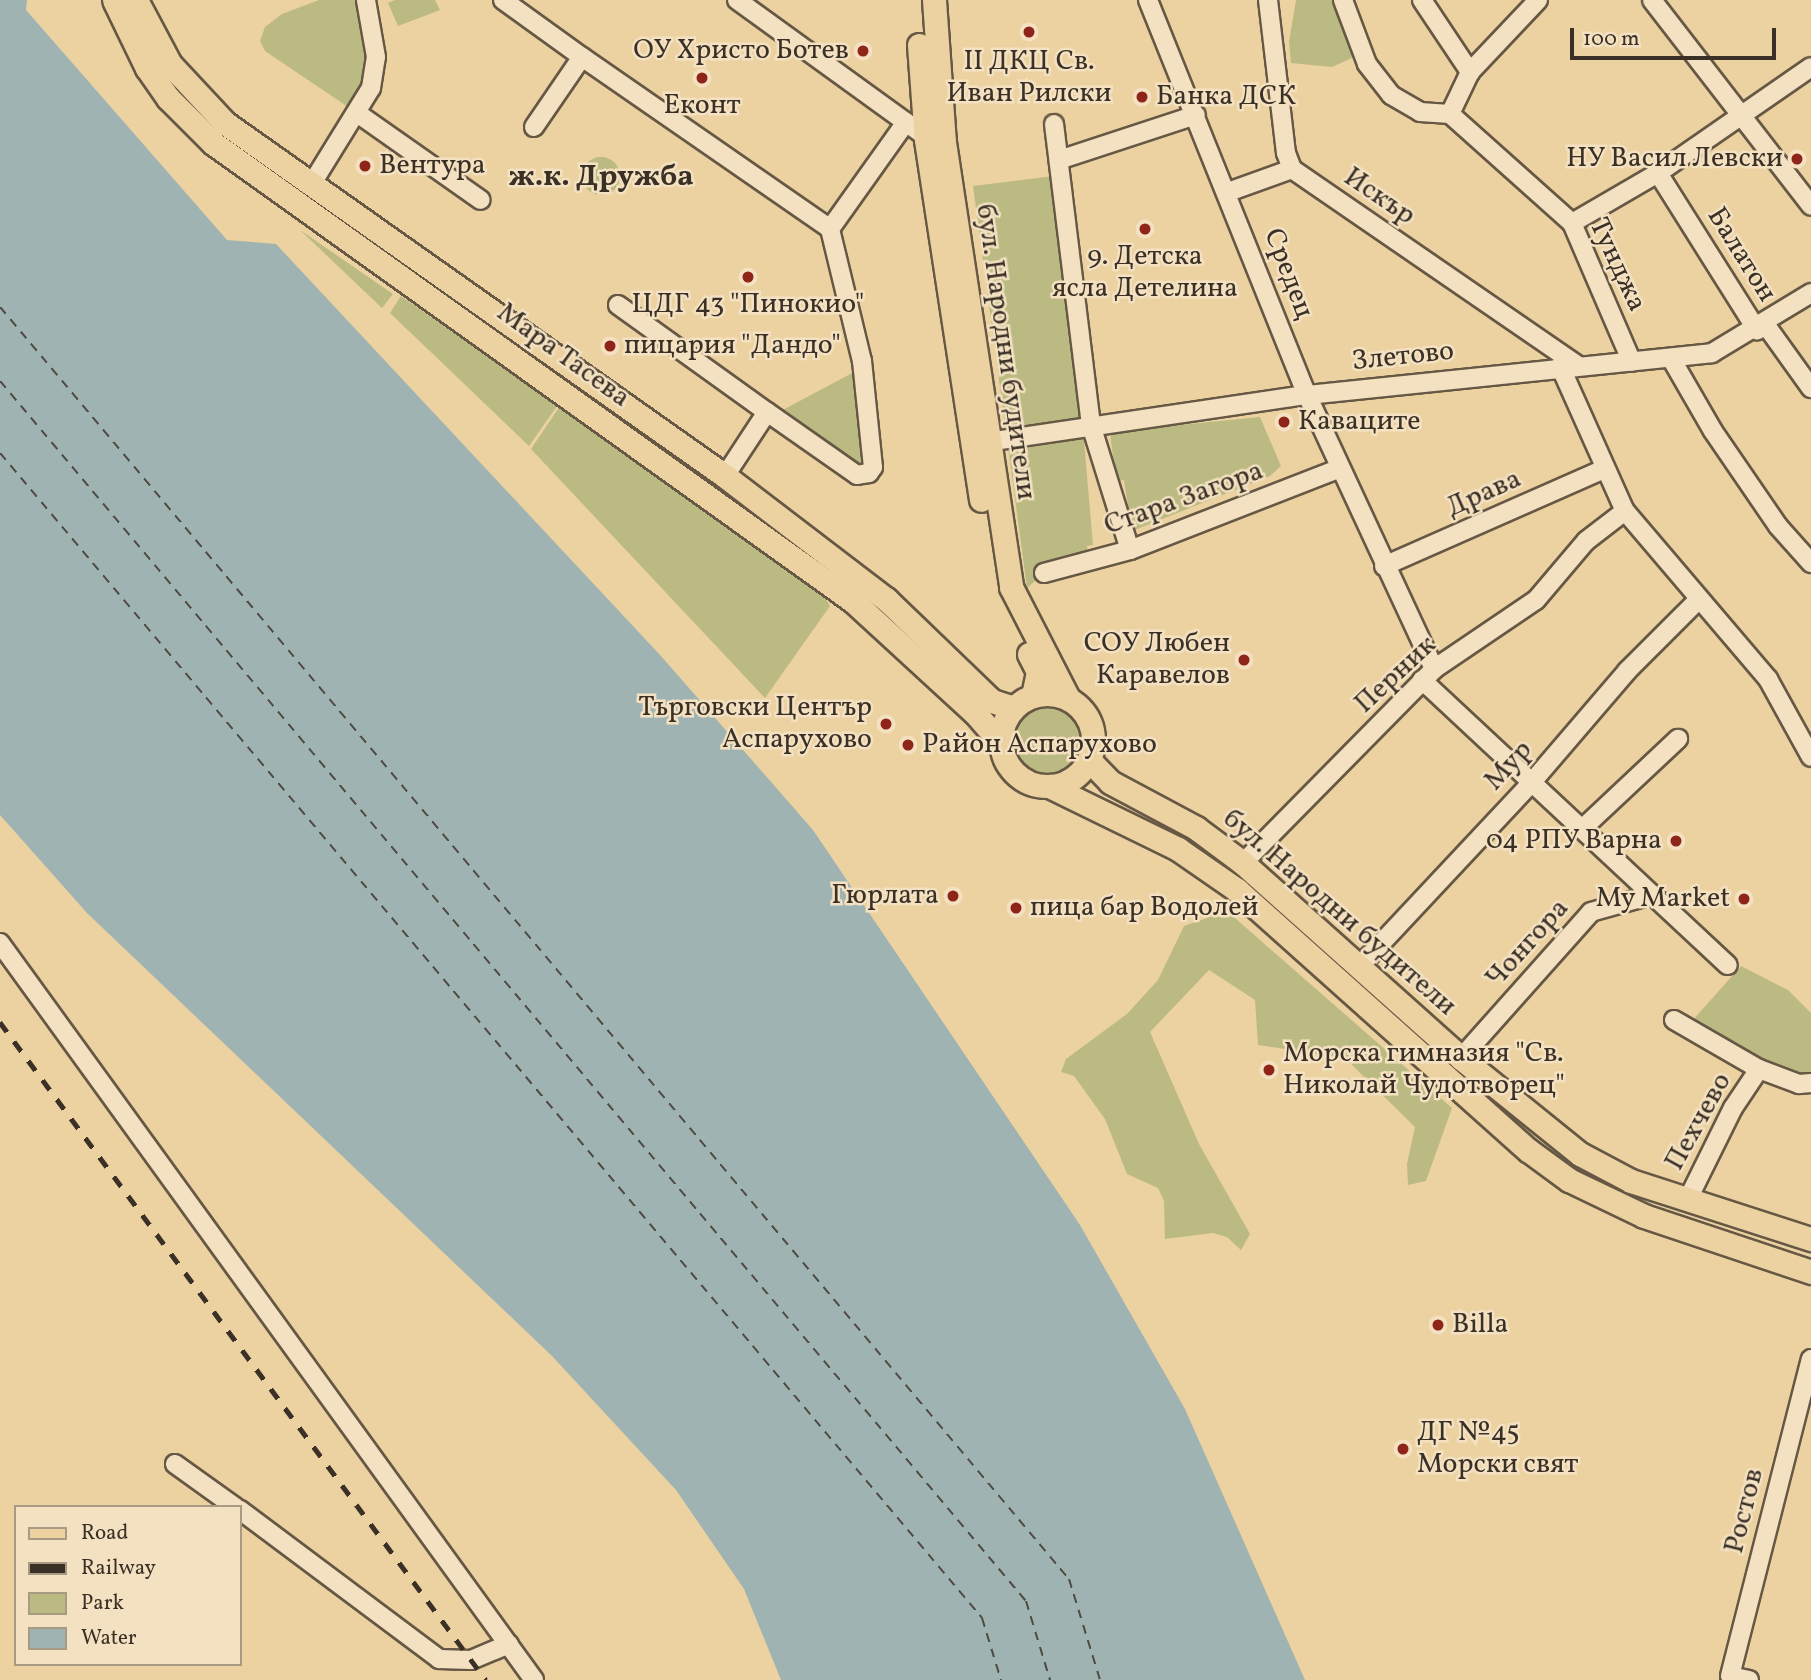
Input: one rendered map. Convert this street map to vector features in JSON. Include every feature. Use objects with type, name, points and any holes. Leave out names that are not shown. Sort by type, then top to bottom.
[{"type":"main road","name":"Мара Тасева","points":[[114,0],[147,68],[168,98],[213,143],[853,600],[975,713],[1001,743]]},
{"type":"main road","name":"Мара Тасева","points":[[136,0],[187,87],[225,123],[725,476],[886,599],[992,701],[1013,708]]},
{"type":"main road","name":"бул. Народни будители","points":[[919,0],[968,430],[997,590],[1038,672],[1033,695]]},
{"type":"main road","name":"бул. Народни будители","points":[[934,0],[935,141],[1011,587],[1068,698]]},
{"type":"main road","points":[[1033,695],[1068,698],[1082,709],[1091,724],[1089,760],[1073,778],[1049,786],[1030,783],[1015,772],[1001,743],[1002,728],[1013,708],[1033,695]]},
{"type":"main road","name":"бул. Народни будители","points":[[1089,760],[1110,782],[1196,828],[1243,863],[1357,968],[1461,1058],[1580,1154],[1631,1181],[1811,1239]]},
{"type":"main road","name":"бул. Народни будители","points":[[1049,786],[1178,849],[1237,890],[1528,1150],[1569,1180],[1644,1216],[1811,1272]]},
{"type":"street","points":[[311,186],[370,88],[376,57],[366,0]]},
{"type":"street","points":[[503,0],[830,229],[862,361],[872,470],[857,475],[618,304]]},
{"type":"street","points":[[737,0],[935,141]]},
{"type":"street","name":"Средец","points":[[1148,0],[1228,192],[1307,394],[1384,566],[1428,674]]},
{"type":"street","points":[[1228,192],[1292,169],[1286,153],[1268,0]]},
{"type":"street","points":[[1343,0],[1367,64],[1391,95],[1420,113],[1450,114],[1470,72],[1538,0]]},
{"type":"street","points":[[1422,0],[1470,72]]},
{"type":"street","points":[[1652,0],[1811,206]]},
{"type":"street","points":[[534,127],[582,57]]},
{"type":"street","points":[[1572,223],[1658,173],[1811,67]]},
{"type":"street","points":[[357,113],[481,200]]},
{"type":"street","name":"Тунджа","points":[[1450,114],[1572,223],[1632,362]]},
{"type":"street","points":[[1059,160],[1196,116]]},
{"type":"street","points":[[830,229],[906,122]]},
{"type":"street","points":[[1054,124],[1091,425],[1130,550]]},
{"type":"street","name":"Искър","points":[[1292,169],[1579,366]]},
{"type":"street","name":"Балатон","points":[[1658,173],[1761,327],[1811,388]]},
{"type":"street","name":"Злетово","points":[[986,442],[1307,394],[1560,366],[1672,360],[1712,353],[1761,327],[1811,293]]},
{"type":"street","points":[[1672,360],[1713,431],[1779,526],[1811,563]]},
{"type":"street","points":[[1560,366],[1625,511],[1768,679],[1811,757]]},
{"type":"street","points":[[725,476],[767,412]]},
{"type":"street","name":"Стара Загора","points":[[1044,573],[1130,550],[1340,468]]},
{"type":"street","name":"Драва","points":[[1384,566],[1604,469]]},
{"type":"street","name":"Перник","points":[[1243,863],[1428,674],[1536,600],[1586,541],[1625,511]]},
{"type":"street","name":"Мур","points":[[1357,968],[1532,782],[1628,671],[1699,599]]},
{"type":"street","points":[[1428,674],[1532,782],[1728,965]]},
{"type":"street","points":[[1582,829],[1678,739]]},
{"type":"street","name":"Чонгора","points":[[1461,1058],[1591,912],[1652,895]]},
{"type":"street","points":[[0,943],[534,1680]]},
{"type":"street","points":[[1674,1020],[1759,1069],[1799,1084],[1811,1083]]},
{"type":"street","name":"Пехчево","points":[[1687,1201],[1733,1108],[1759,1069]]},
{"type":"street","name":"Ростов","points":[[1749,1680],[1730,1676],[1811,1359]]},
{"type":"street","points":[[175,1464],[232,1505]]},
{"type":"street","points":[[242,1511],[439,1659],[471,1660],[509,1644]]},
{"type":"green space","points":[[319,0],[366,0],[376,57],[357,113],[265,51],[260,41],[265,27],[282,14]]},
{"type":"green space","points":[[395,0],[435,0],[440,10],[398,26],[388,3]]},
{"type":"green space","points":[[1296,0],[1338,0],[1347,36],[1358,55],[1332,67],[1291,63],[1289,42]]},
{"type":"green space","points":[[601,157],[615,162],[620,176],[615,190],[601,195],[587,190],[582,176],[587,162]]},
{"type":"green space","points":[[1061,175],[1093,545],[1087,546],[1089,562],[1044,573],[1027,588],[973,186]]},
{"type":"green space","points":[[300,230],[393,294],[382,308]]},
{"type":"green space","points":[[401,296],[557,406],[529,446],[390,313]]},
{"type":"green space","points":[[856,371],[866,458],[856,467],[779,412]]},
{"type":"green space","points":[[560,406],[824,596],[830,606],[765,698],[531,449]]},
{"type":"green space","points":[[1260,417],[1281,466],[1270,476],[1132,531],[1124,480],[1116,481],[1110,432]]},
{"type":"green space","points":[[1047,704],[1067,710],[1077,720],[1083,740],[1077,760],[1067,770],[1047,776],[1027,770],[1017,760],[1011,740],[1017,720],[1027,710]]},
{"type":"green space","points":[[1227,911],[1452,1108],[1426,1181],[1408,1185],[1407,1164],[1415,1127],[1345,1058],[1258,1045],[1255,1000],[1209,970],[1150,1032],[1199,1144],[1250,1234],[1241,1250],[1227,1237],[1213,1233],[1165,1239],[1164,1201],[1158,1188],[1127,1174],[1105,1119],[1074,1076],[1061,1072],[1066,1059],[1127,1014],[1158,980],[1184,926]]},
{"type":"green space","points":[[1741,966],[1788,990],[1811,1013],[1811,1078],[1783,1074],[1692,1021]]},
{"type":"water","points":[[0,0],[27,0],[26,10],[227,240],[276,244],[661,656],[813,830],[1080,1225],[1185,1409],[1305,1680],[781,1680],[744,1589],[676,1490],[552,1356],[87,913],[0,815]]},
{"type":"ferry route","points":[[0,307],[1069,1579],[1100,1680]]},
{"type":"ferry route","points":[[0,381],[1026,1601],[1050,1680]]},
{"type":"ferry route","points":[[0,453],[982,1618],[1001,1680]]},
{"type":"railway","points":[[0,1022],[486,1680]]},
{"type":"place","name":"II ДКЦ Св. Иван Рилски","points":[[1029,32]]},
{"type":"place","name":"ОУ Христо Ботев","points":[[863,51]]},
{"type":"place","name":"Еконт","points":[[702,78]]},
{"type":"place","name":"Банка ДСК","points":[[1142,97]]},
{"type":"place","name":"НУ Васил Левски","points":[[1797,159]]},
{"type":"place","name":"Вентура","points":[[365,166]]},
{"type":"place","name":"9. Детска ясла Детелина","points":[[1145,229]]},
{"type":"place","name":"ЦДГ 43 \"Пинокио\"","points":[[748,277]]},
{"type":"place","name":"пицария \"Дандо\"","points":[[610,346]]},
{"type":"place","name":"Каваците","points":[[1284,422]]},
{"type":"place","name":"СОУ Любен Каравелов","points":[[1244,660]]},
{"type":"place","name":"Търговски Център Аспарухово","points":[[886,724]]},
{"type":"place","name":"Район Аспарухово","points":[[908,745]]},
{"type":"place","name":"04 РПУ Варна","points":[[1676,841]]},
{"type":"place","name":"Гюрлата","points":[[953,896]]},
{"type":"place","name":"My Market","points":[[1744,899]]},
{"type":"place","name":"пица бар Водолей","points":[[1016,908]]},
{"type":"place","name":"Морска гимназия \"Св. Николай Чудотворец\"","points":[[1269,1070]]},
{"type":"place","name":"Billa","points":[[1438,1325]]},
{"type":"place","name":"ДГ №45 Морски свят","points":[[1403,1449]]},
{"type":"district","name":"ж.к. Дружба","points":[[601,177]]}]
